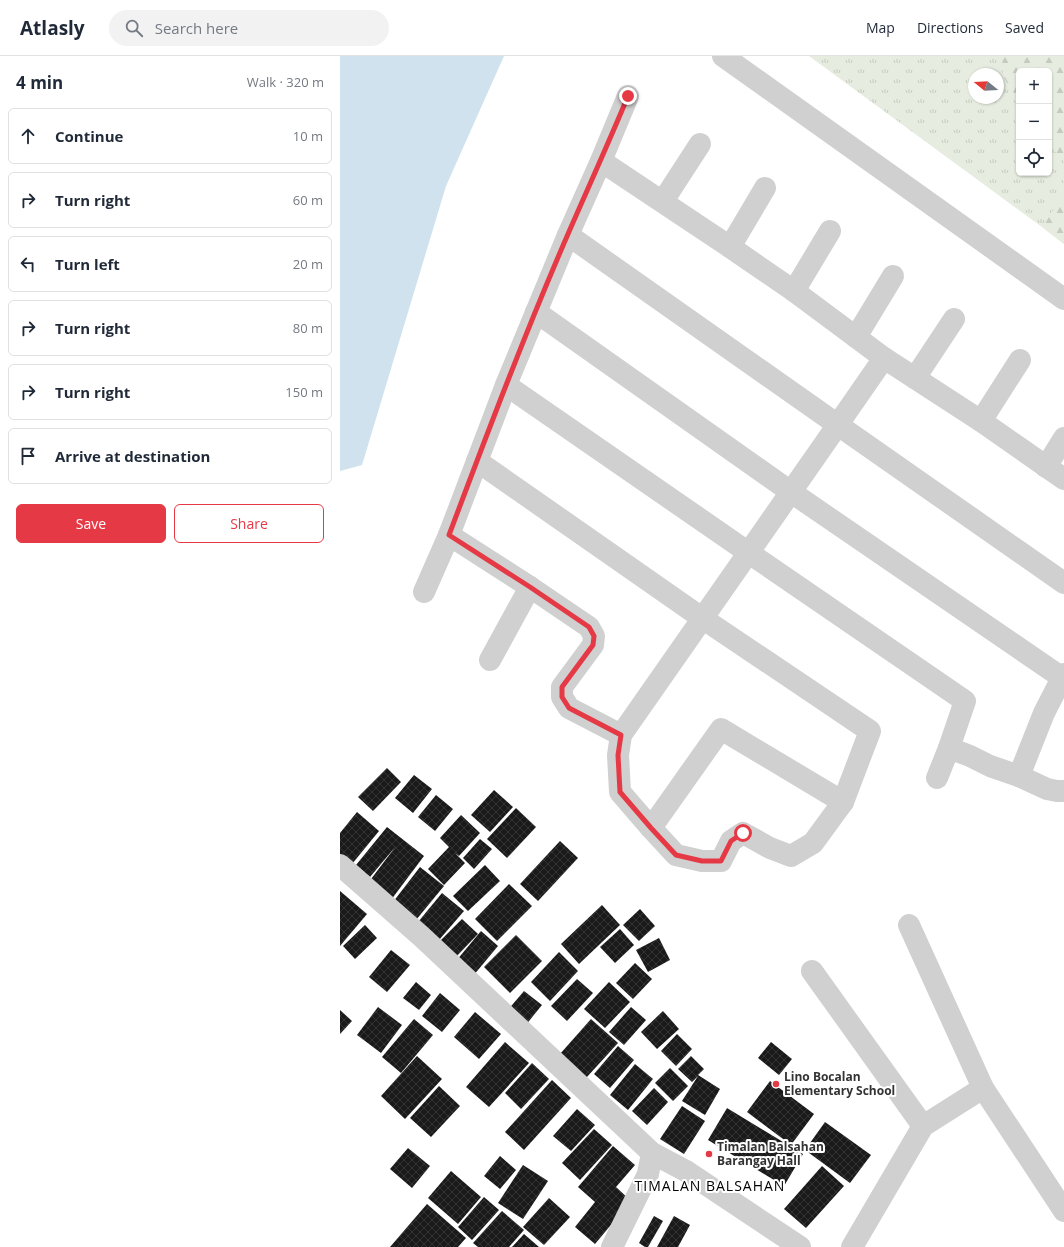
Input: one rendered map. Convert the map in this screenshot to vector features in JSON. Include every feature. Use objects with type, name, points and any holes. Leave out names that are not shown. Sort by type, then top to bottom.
[{"type":"street","points":[[723,56],[1064,299]]},
{"type":"street","points":[[424,592],[449,535],[506,385],[536,312],[628,96]]},
{"type":"street","points":[[663,201],[700,144]]},
{"type":"street","points":[[601,161],[663,201],[794,291],[884,358],[981,421],[1064,479]]},
{"type":"street","points":[[730,247],[764,188]]},
{"type":"street","points":[[794,291],[830,231]]},
{"type":"street","points":[[568,235],[838,426],[1064,583]]},
{"type":"street","points":[[856,337],[893,276]]},
{"type":"street","points":[[536,312],[791,492],[1063,677],[1044,713],[1019,776]]},
{"type":"street","points":[[915,378],[954,319]]},
{"type":"street","points":[[477,461],[702,618],[870,731],[844,802],[813,843],[791,856],[770,848],[743,833],[731,841],[721,861],[702,861],[676,855],[620,792],[618,755],[621,735],[702,618],[838,426],[884,358]]},
{"type":"street","points":[[981,421],[1020,360]]},
{"type":"street","points":[[506,385],[965,701],[950,748],[937,778]]},
{"type":"street","points":[[1046,467],[1064,438]]},
{"type":"street","points":[[449,535],[589,627],[594,636],[593,645],[562,687],[562,697],[569,708],[621,735]]},
{"type":"street","points":[[490,660],[530,587]]},
{"type":"street","points":[[651,828],[721,729],[844,802]]},
{"type":"street","points":[[950,748],[1047,789],[1064,791]]},
{"type":"street","points":[[340,865],[422,937],[652,1153],[686,1171],[800,1247]]},
{"type":"street","points":[[909,925],[982,1088],[1064,1212]]},
{"type":"street","points":[[812,971],[923,1126]]},
{"type":"street","points":[[852,1247],[923,1126],[982,1088]]},
{"type":"street","points":[[612,1247],[648,1174],[652,1153]]},
{"type":"green space","points":[[809,56],[1064,56],[1064,244],[1042,227]]},
{"type":"green space","points":[[1002,56],[1064,56],[1064,162],[1052,148],[1052,68],[1016,68],[1016,96],[1004,78],[1004,68],[1003,68]]},
{"type":"green space","points":[[1064,194],[1064,244],[1042,227]]},
{"type":"water","points":[[340,56],[504,56],[446,186],[362,465],[340,471]]},
{"type":"building","points":[[387,768],[401,782],[373,811],[358,797]]},
{"type":"building","points":[[414,775],[432,789],[413,813],[395,798]]},
{"type":"building","points":[[494,790],[513,807],[490,832],[471,815]]},
{"type":"building","points":[[436,795],[453,809],[435,831],[418,817]]},
{"type":"building","points":[[516,808],[536,827],[507,858],[487,839]]},
{"type":"building","points":[[357,812],[379,831],[352,864],[340,854],[340,833]]},
{"type":"building","points":[[461,815],[480,833],[459,856],[455,853],[465,863],[444,885],[428,869],[449,847],[440,838]]},
{"type":"building","points":[[387,827],[424,856],[391,900],[368,883],[396,846],[370,877],[356,865]]},
{"type":"building","points":[[480,839],[492,849],[474,869],[463,858]]},
{"type":"building","points":[[560,841],[578,858],[538,901],[520,884]]},
{"type":"building","points":[[485,865],[500,881],[468,911],[453,896]]},
{"type":"building","points":[[420,867],[444,886],[416,920],[393,902]]},
{"type":"building","points":[[509,884],[532,906],[497,941],[475,919]]},
{"type":"building","points":[[340,891],[367,914],[340,946]]},
{"type":"building","points":[[442,893],[464,911],[439,940],[418,922]]},
{"type":"building","points":[[602,905],[620,925],[579,964],[561,944]]},
{"type":"building","points":[[640,909],[655,926],[639,941],[623,925]]},
{"type":"building","points":[[462,919],[478,934],[454,959],[438,943]]},
{"type":"building","points":[[365,925],[377,938],[355,959],[343,946]]},
{"type":"building","points":[[620,929],[634,945],[615,963],[600,947]]},
{"type":"building","points":[[481,931],[498,946],[473,976],[456,961]]},
{"type":"building","points":[[516,935],[542,961],[510,993],[484,967]]},
{"type":"building","points":[[659,938],[670,960],[648,972],[636,950]]},
{"type":"building","points":[[391,950],[410,965],[387,992],[369,977]]},
{"type":"building","points":[[559,952],[578,971],[550,1001],[531,982]]},
{"type":"building","points":[[635,963],[652,979],[633,999],[616,983]]},
{"type":"building","points":[[577,979],[593,993],[567,1021],[551,1006]]},
{"type":"building","points":[[416,982],[431,995],[419,1010],[403,998]]},
{"type":"building","points":[[609,982],[630,1002],[605,1028],[584,1009]]},
{"type":"building","points":[[524,991],[542,1005],[525,1026],[507,1011]]},
{"type":"building","points":[[440,993],[460,1010],[442,1032],[422,1016]]},
{"type":"building","points":[[378,1007],[402,1025],[381,1053],[357,1035]]},
{"type":"building","points":[[631,1007],[646,1020],[624,1045],[609,1032]]},
{"type":"building","points":[[340,1010],[352,1021],[340,1034]]},
{"type":"building","points":[[663,1011],[679,1029],[657,1049],[641,1032]]},
{"type":"building","points":[[475,1012],[501,1034],[479,1059],[454,1037]]},
{"type":"building","points":[[414,1019],[433,1035],[401,1073],[382,1057]]},
{"type":"building","points":[[591,1019],[618,1043],[586,1078],[560,1054]]},
{"type":"building","points":[[677,1034],[692,1049],[676,1066],[661,1051]]},
{"type":"building","points":[[505,1042],[529,1063],[489,1107],[466,1087]]},
{"type":"building","points":[[771,1042],[792,1059],[779,1075],[758,1058]]},
{"type":"building","points":[[618,1046],[634,1060],[610,1088],[594,1074]]},
{"type":"building","points":[[417,1056],[442,1079],[405,1119],[381,1096]]},
{"type":"building","points":[[691,1056],[704,1069],[698,1075],[720,1089],[705,1115],[682,1101],[698,1076],[692,1082],[678,1069]]},
{"type":"building","points":[[532,1063],[549,1079],[521,1109],[505,1093]]},
{"type":"building","points":[[635,1064],[653,1079],[628,1110],[610,1095]]},
{"type":"building","points":[[670,1068],[688,1086],[673,1101],[655,1083]]},
{"type":"building","points":[[552,1080],[571,1098],[524,1150],[505,1132]]},
{"type":"building","points":[[770,1081],[814,1114],[791,1145],[747,1112]]},
{"type":"building","points":[[439,1086],[460,1106],[431,1137],[410,1118]]},
{"type":"building","points":[[654,1088],[668,1102],[647,1125],[632,1111]]},
{"type":"building","points":[[682,1106],[705,1121],[684,1154],[660,1139]]},
{"type":"building","points":[[727,1108],[803,1154],[784,1186],[708,1140]]},
{"type":"building","points":[[577,1109],[595,1125],[571,1151],[553,1136]]},
{"type":"building","points":[[825,1122],[871,1155],[850,1183],[805,1150]]},
{"type":"building","points":[[594,1129],[612,1145],[580,1180],[562,1163]]},
{"type":"building","points":[[613,1146],[635,1165],[616,1187],[631,1201],[595,1244],[575,1227],[595,1202],[578,1187]]},
{"type":"building","points":[[408,1148],[430,1166],[412,1188],[390,1169]]},
{"type":"building","points":[[500,1156],[516,1170],[500,1189],[484,1176]]},
{"type":"building","points":[[523,1165],[548,1181],[523,1219],[498,1203]]},
{"type":"building","points":[[822,1166],[844,1186],[806,1228],[784,1209]]},
{"type":"building","points":[[451,1171],[481,1197],[458,1224],[428,1198]]},
{"type":"building","points":[[484,1197],[499,1210],[472,1240],[458,1227]]},
{"type":"building","points":[[549,1198],[570,1217],[544,1245],[523,1227]]},
{"type":"building","points":[[427,1204],[466,1238],[458,1247],[390,1247]]},
{"type":"building","points":[[502,1211],[524,1230],[509,1247],[478,1247],[473,1243]]},
{"type":"building","points":[[654,1216],[663,1221],[648,1247],[645,1247],[639,1243]]},
{"type":"building","points":[[674,1216],[690,1225],[678,1247],[657,1247]]},
{"type":"building","points":[[524,1234],[539,1247],[512,1247]]},
{"type":"place","name":"Lino Bocalan Elementary School","points":[[776,1084]]},
{"type":"place","name":"Timalan Balsahan Barangay Hall","points":[[709,1154]]},
{"type":"district","name":"TIMALAN BALSAHAN","points":[[710,1186]]},
{"type":"route","points":[[628,96],[568,235],[506,385],[449,535],[589,627],[594,636],[593,645],[562,687],[562,697],[569,708],[621,735],[618,755],[620,792],[676,855],[702,861],[721,861],[731,841],[743,833]]}]
